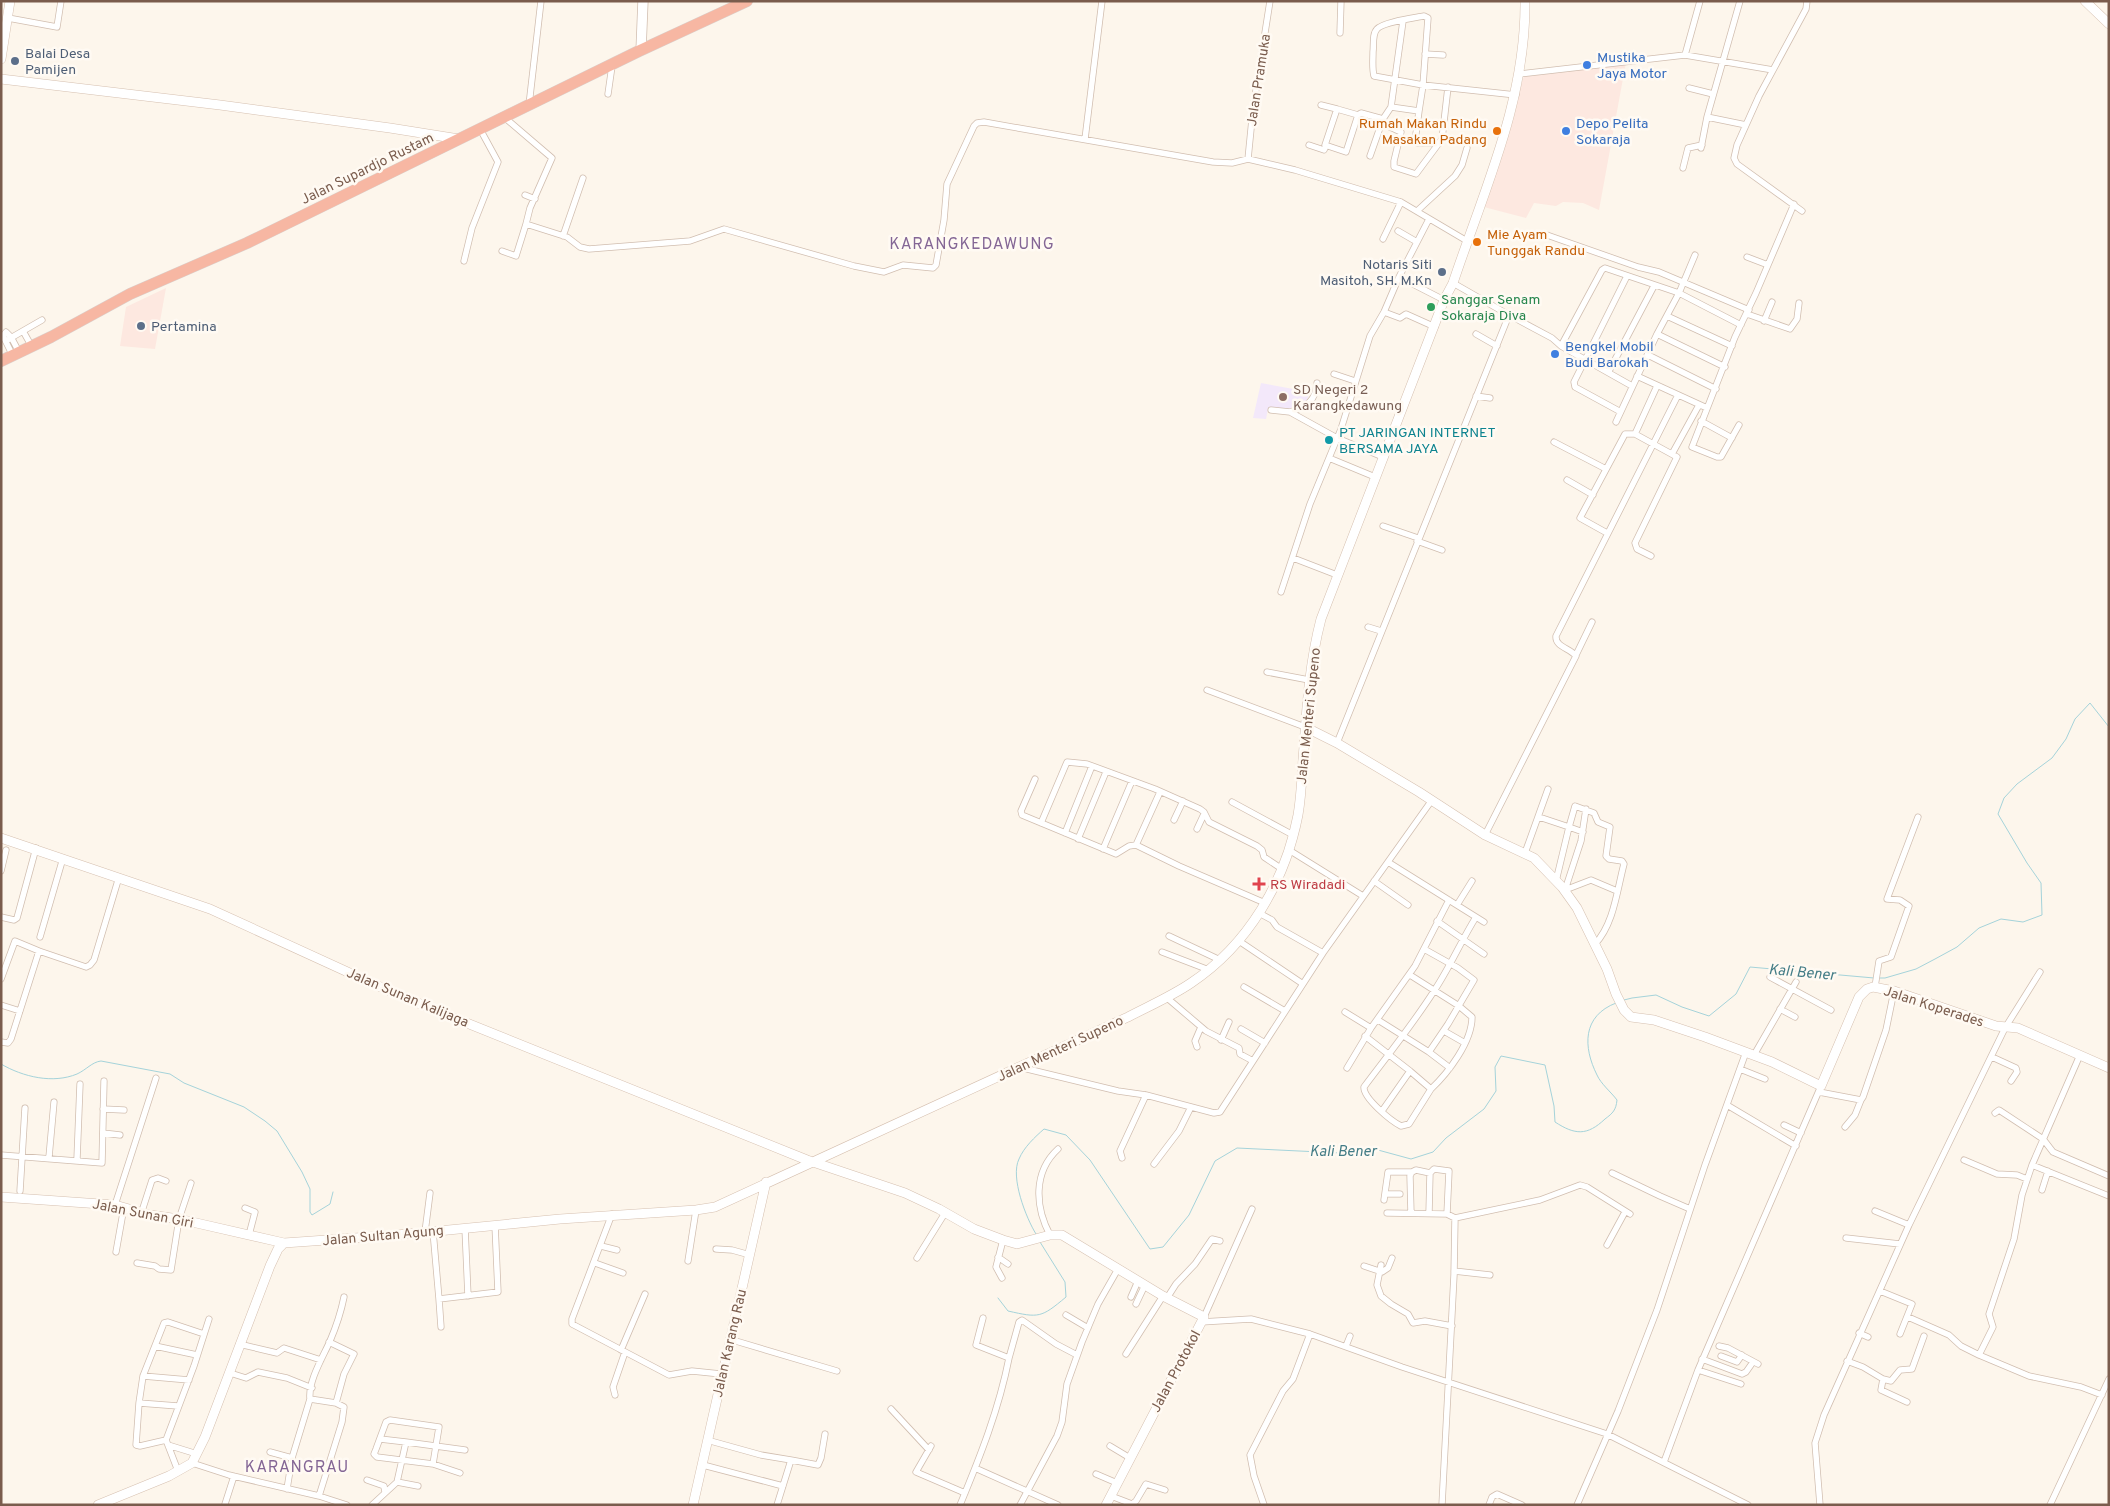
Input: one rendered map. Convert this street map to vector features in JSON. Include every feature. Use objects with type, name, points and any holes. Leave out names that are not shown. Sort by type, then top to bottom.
[{"type":"highway","name":"Jalan Supardjo Rustam","points":[[1,361],[8,347],[32,347],[130,294],[247,243],[612,64],[747,1]]},
{"type":"street","points":[[1,59],[10,1]]},
{"type":"street","points":[[8,18],[57,27],[62,1]]},
{"type":"street","points":[[528,105],[541,1]]},
{"type":"street","points":[[641,1],[641,50]]},
{"type":"street","points":[[641,50],[645,1]]},
{"type":"street","points":[[1084,139],[1102,1]]},
{"type":"street","name":"Jalan Pramuka","points":[[1248,159],[1252,109],[1270,1]]},
{"type":"street","points":[[1340,1],[1340,34]]},
{"type":"street","name":"Jalan Menteri Supeno","points":[[813,1162],[1128,1017],[1190,984],[1209,970],[1239,941],[1259,913],[1282,869],[1294,834],[1298,812],[1309,680],[1320,619],[1444,300],[1453,283],[1502,143],[1516,95],[1524,38],[1525,1]]},
{"type":"street","points":[[1685,55],[1700,1]]},
{"type":"street","points":[[1683,168],[1688,148],[1701,147],[1713,94],[1722,61],[1732,35],[1740,1]]},
{"type":"street","points":[[1802,211],[1735,161],[1737,144],[1806,8],[1807,1]]},
{"type":"street","points":[[2085,1],[2109,24]]},
{"type":"street","points":[[1440,143],[1418,143],[1415,141],[1423,85],[1427,17],[1424,16],[1379,27],[1374,39],[1374,76],[1423,85],[1516,95]]},
{"type":"street","points":[[1370,156],[1382,121],[1391,107],[1403,21]]},
{"type":"street","points":[[1425,54],[1443,55]]},
{"type":"street","points":[[1519,74],[1685,55],[1773,70]]},
{"type":"street","points":[[608,94],[612,64]]},
{"type":"street","points":[[1,78],[220,105],[459,139]]},
{"type":"street","points":[[1321,105],[1358,115],[1361,113],[1382,121],[1401,132],[1394,164],[1396,169],[1410,174],[1418,173],[1440,143],[1444,128],[1448,87]]},
{"type":"street","points":[[1689,88],[1713,94]]},
{"type":"street","points":[[1391,107],[1419,111]]},
{"type":"street","points":[[1309,145],[1324,150],[1337,108]]},
{"type":"street","points":[[1326,146],[1346,152],[1358,115]]},
{"type":"street","points":[[502,251],[516,256],[535,199],[552,160],[551,156],[504,117]]},
{"type":"street","points":[[1707,117],[1746,125]]},
{"type":"street","points":[[526,224],[563,236],[580,247],[589,249],[690,241],[724,229],[854,266],[884,272],[903,265],[933,268],[936,265],[943,232],[947,184],[976,124],[984,122],[1212,162],[1232,163],[1248,159],[1295,170],[1400,202],[1467,241]]},
{"type":"street","points":[[464,261],[472,228],[498,162],[480,129]]},
{"type":"street","points":[[1417,211],[1455,176],[1462,165],[1467,148]]},
{"type":"street","points":[[563,236],[583,178]]},
{"type":"street","points":[[525,195],[535,199]]},
{"type":"street","points":[[1383,239],[1400,202]]},
{"type":"street","points":[[1692,447],[1725,368],[1732,346],[1794,204]]},
{"type":"street","points":[[1281,592],[1310,504],[1337,438],[1370,336],[1384,312],[1399,277],[1429,219]]},
{"type":"street","points":[[1398,231],[1417,242]]},
{"type":"street","points":[[1547,235],[1684,281],[1764,321],[1790,329],[1797,319],[1799,303]]},
{"type":"street","points":[[1616,422],[1619,411],[1679,293],[1695,256]]},
{"type":"street","points":[[1747,257],[1768,264]]},
{"type":"street","points":[[1561,346],[1602,270],[1608,269],[1679,293],[1741,325]]},
{"type":"street","points":[[1619,411],[1574,385],[1575,378],[1627,276]]},
{"type":"street","points":[[1399,277],[1444,300]]},
{"type":"street","points":[[1453,283],[1552,338],[1561,346],[1609,371],[1632,386]]},
{"type":"street","points":[[1609,371],[1654,286]]},
{"type":"street","points":[[1764,321],[1772,302]]},
{"type":"street","points":[[1384,312],[1400,318],[1406,314],[1435,326]]},
{"type":"street","points":[[1337,743],[1509,315]]},
{"type":"street","points":[[1667,316],[1732,346]]},
{"type":"street","points":[[8,347],[11,337],[42,320]]},
{"type":"street","points":[[23,331],[32,347]]},
{"type":"street","points":[[8,347],[3,336],[4,332],[7,332],[11,337]]},
{"type":"street","points":[[1476,334],[1497,346]]},
{"type":"street","points":[[1657,334],[1725,368]]},
{"type":"street","points":[[1552,338],[1567,335]]},
{"type":"street","points":[[1648,355],[1716,389]]},
{"type":"street","points":[[1334,374],[1355,381]]},
{"type":"street","points":[[1637,376],[1707,408]]},
{"type":"street","points":[[1290,412],[1307,406],[1311,402],[1317,391],[1317,383]]},
{"type":"street","points":[[1635,434],[1657,386]]},
{"type":"street","points":[[1576,655],[1559,644],[1555,638],[1607,533],[1655,444],[1678,395]]},
{"type":"street","points":[[1476,396],[1490,398]]},
{"type":"street","points":[[1672,454],[1699,405]]},
{"type":"street","points":[[1271,410],[1290,412],[1337,438],[1383,457]]},
{"type":"street","points":[[1702,421],[1732,438]]},
{"type":"street","points":[[1680,441],[1720,457],[1739,425]]},
{"type":"street","points":[[1607,533],[1580,518],[1624,434],[1635,434],[1677,457],[1635,542],[1637,549],[1651,556]]},
{"type":"street","points":[[1554,442],[1606,468]]},
{"type":"street","points":[[1329,458],[1375,477]]},
{"type":"street","points":[[1566,480],[1593,494]]},
{"type":"street","points":[[1383,526],[1442,550]]},
{"type":"street","points":[[1292,558],[1337,576]]},
{"type":"street","points":[[1485,835],[1544,722],[1592,622]]},
{"type":"street","points":[[1368,627],[1381,631]]},
{"type":"street","points":[[1267,672],[1309,680]]},
{"type":"street","points":[[1207,690],[1305,727],[1337,743],[1432,800],[1485,835],[1524,853],[1539,863],[1565,890],[1577,908],[1595,944],[1616,994],[1631,1017],[1654,1020],[1750,1053],[1820,1089],[1861,1100]]},
{"type":"street","points":[[1041,823],[1067,762],[1082,763],[1183,801],[1203,811],[1209,822],[1258,846],[1262,850],[1264,857],[1282,869]]},
{"type":"street","points":[[1065,833],[1092,766]]},
{"type":"street","points":[[1078,839],[1106,772]]},
{"type":"street","points":[[1035,780],[1020,814],[1117,854],[1129,846],[1136,845],[1179,866],[1265,903]]},
{"type":"street","points":[[1103,849],[1132,781]]},
{"type":"street","points":[[1524,853],[1548,789]]},
{"type":"street","points":[[1136,845],[1160,792]]},
{"type":"street","points":[[1018,1067],[1146,1095],[1214,1113],[1220,1112],[1323,953],[1432,800]]},
{"type":"street","points":[[1174,820],[1183,801]]},
{"type":"street","points":[[1232,802],[1294,834]]},
{"type":"street","points":[[1556,881],[1575,806],[1596,814],[1598,823],[1610,827],[1606,856],[1609,859],[1622,860],[1624,864],[1608,923],[1603,935],[1595,944]]},
{"type":"street","points":[[1565,890],[1578,853],[1586,810]]},
{"type":"street","points":[[1197,829],[1204,814]]},
{"type":"street","points":[[1539,817],[1583,832]]},
{"type":"street","points":[[1876,984],[1879,962],[1891,958],[1909,906],[1907,902],[1887,899],[1918,817]]},
{"type":"street","name":"Jalan Sunan Kalijaga","points":[[1,838],[36,848],[210,908],[392,992],[813,1162],[905,1194],[974,1229],[1002,1240],[1017,1244],[1049,1236]]},
{"type":"street","points":[[1,917],[14,920],[17,918],[36,848]]},
{"type":"street","points":[[1,871],[6,850]]},
{"type":"street","points":[[1289,850],[1363,896]]},
{"type":"street","points":[[40,937],[63,858]]},
{"type":"street","points":[[1388,862],[1484,922]]},
{"type":"street","points":[[1,979],[15,941],[86,967],[90,965],[94,960],[119,877]]},
{"type":"street","points":[[1565,890],[1591,880],[1617,891]]},
{"type":"street","points":[[1458,905],[1472,881]]},
{"type":"street","points":[[1374,882],[1408,905]]},
{"type":"street","points":[[1347,1068],[1365,1036],[1410,975],[1449,900]]},
{"type":"street","points":[[1259,913],[1272,920],[1277,927],[1323,953]]},
{"type":"street","points":[[1410,975],[1434,991],[1459,1006],[1472,1017],[1465,1043],[1450,1068],[1431,1089],[1406,1126],[1398,1125],[1382,1112],[1364,1090],[1434,991],[1476,917]]},
{"type":"street","points":[[1437,921],[1484,954]]},
{"type":"street","points":[[1169,936],[1220,960]]},
{"type":"street","points":[[1239,941],[1304,984]]},
{"type":"street","points":[[1424,949],[1470,975],[1474,980],[1429,1052]]},
{"type":"street","points":[[1,1042],[8,1043],[11,1039],[39,951]]},
{"type":"street","points":[[1162,952],[1209,970]]},
{"type":"street","points":[[1820,1505],[1815,1443],[1824,1415],[1900,1244],[2005,1028],[2040,972]]},
{"type":"street","points":[[1770,977],[1831,1010]]},
{"type":"street","points":[[1577,1505],[1657,1310],[1690,1208],[1740,1069],[1796,982]]},
{"type":"street","name":"Jalan Koperades","points":[[1820,1089],[1859,997],[1876,984],[2005,1028],[2018,1028],[2109,1068]]},
{"type":"street","points":[[1244,987],[1285,1011]]},
{"type":"street","points":[[1845,1127],[1855,1115],[1870,1081],[1886,1030],[1894,991]]},
{"type":"street","points":[[1166,997],[1201,1027],[1239,1048],[1241,1055],[1253,1061]]},
{"type":"street","points":[[1,1005],[20,1011]]},
{"type":"street","points":[[1780,1008],[1795,1017]]},
{"type":"street","points":[[1345,1012],[1371,1028]]},
{"type":"street","points":[[1378,1020],[1429,1052],[1450,1068]]},
{"type":"street","points":[[1222,1040],[1229,1022]]},
{"type":"street","points":[[1197,1047],[1195,1041],[1201,1027]]},
{"type":"street","points":[[1241,1030],[1265,1043]]},
{"type":"street","points":[[1444,1030],[1465,1043]]},
{"type":"street","points":[[1365,1036],[1431,1089]]},
{"type":"street","points":[[1979,1355],[1993,1327],[1989,1314],[2014,1239],[2027,1179],[2080,1055]]},
{"type":"street","points":[[1992,1057],[2016,1068],[2017,1072],[2011,1081]]},
{"type":"street","points":[[1740,1069],[1766,1079]]},
{"type":"street","points":[[1382,1112],[1410,1071]]},
{"type":"street","points":[[116,1252],[120,1206],[156,1078]]},
{"type":"street","points":[[1,1155],[102,1162],[104,1081]]},
{"type":"street","points":[[77,1159],[80,1084]]},
{"type":"street","points":[[1664,1462],[1702,1359],[1820,1089]]},
{"type":"street","points":[[1122,1158],[1120,1151],[1146,1095]]},
{"type":"street","points":[[49,1157],[54,1102]]},
{"type":"street","points":[[1727,1105],[1796,1146]]},
{"type":"street","points":[[1154,1164],[1180,1131],[1191,1107]]},
{"type":"street","points":[[20,1191],[25,1108]]},
{"type":"street","points":[[103,1109],[124,1110]]},
{"type":"street","points":[[1995,1113],[1999,1110],[2004,1112],[2020,1126],[2043,1139],[2053,1152],[2109,1176]]},
{"type":"street","points":[[1784,1125],[1801,1133]]},
{"type":"street","points":[[102,1133],[120,1135]]},
{"type":"street","points":[[1049,1236],[1041,1212],[1038,1195],[1043,1169],[1058,1149]]},
{"type":"street","points":[[1964,1160],[1997,1174],[2017,1175],[2027,1179]]},
{"type":"street","name":"Jalan Sultan Agung","points":[[284,1243],[429,1232],[612,1214],[696,1210],[715,1207],[813,1162]]},
{"type":"street","points":[[2032,1165],[2109,1196]]},
{"type":"street","points":[[1428,1213],[1430,1173],[1434,1169],[1449,1171],[1446,1214]]},
{"type":"street","points":[[1400,1194],[1384,1197],[1388,1172],[1412,1172],[1416,1170],[1430,1173]]},
{"type":"street","points":[[2042,1190],[2048,1171]]},
{"type":"street","points":[[1410,1213],[1410,1176],[1412,1172]]},
{"type":"street","points":[[1612,1173],[1690,1208]]},
{"type":"street","points":[[142,1211],[152,1180],[158,1178],[166,1181]]},
{"type":"street","name":"Jalan Karang Rau","points":[[693,1505],[721,1374],[766,1182]]},
{"type":"street","points":[[137,1263],[171,1270],[179,1219],[191,1183]]},
{"type":"street","points":[[1387,1213],[1446,1214],[1455,1218],[1540,1200],[1580,1185],[1587,1187],[1627,1213],[1607,1245]]},
{"type":"street","points":[[430,1193],[429,1232],[439,1300],[440,1327]]},
{"type":"street","name":"Jalan Sunan Giri","points":[[1,1197],[120,1206],[284,1243]]},
{"type":"street","points":[[245,1208],[255,1212],[249,1235]]},
{"type":"street","points":[[1252,1209],[1203,1319],[1250,1320],[1310,1334],[1448,1383],[1607,1434],[1748,1505]]},
{"type":"street","points":[[688,1261],[696,1210]]},
{"type":"street","points":[[1876,1211],[1909,1225]]},
{"type":"street","points":[[917,1258],[945,1213]]},
{"type":"street","points":[[612,1214],[572,1319],[572,1324],[669,1375],[692,1371],[721,1374]]},
{"type":"street","points":[[1442,1505],[1452,1326],[1455,1218]]},
{"type":"street","points":[[439,1300],[498,1292],[495,1225]]},
{"type":"street","points":[[465,1228],[468,1296]]},
{"type":"street","name":"Jalan Protokol","points":[[1049,1236],[1062,1235],[1203,1319],[1106,1505]]},
{"type":"street","points":[[1126,1354],[1165,1297],[1195,1264],[1212,1238],[1220,1240]]},
{"type":"street","points":[[1846,1238],[1900,1244]]},
{"type":"street","points":[[1002,1240],[996,1267],[1002,1278]]},
{"type":"street","points":[[98,1505],[178,1471],[192,1462],[230,1373],[270,1266],[278,1249],[284,1243]]},
{"type":"street","points":[[601,1246],[617,1250]]},
{"type":"street","points":[[716,1249],[732,1250],[750,1255]]},
{"type":"street","points":[[998,1258],[1008,1264]]},
{"type":"street","points":[[1364,1266],[1380,1272],[1388,1268],[1392,1258]]},
{"type":"street","points":[[594,1263],[623,1273]]},
{"type":"street","points":[[1382,1265],[1377,1285],[1380,1296],[1408,1314],[1412,1322],[1425,1321],[1452,1326]]},
{"type":"street","points":[[1020,1505],[1059,1432],[1067,1384],[1077,1355],[1098,1304],[1118,1269]]},
{"type":"street","points":[[1454,1271],[1490,1275]]},
{"type":"street","points":[[1131,1297],[1141,1283]]},
{"type":"street","points":[[1136,1304],[1141,1283]]},
{"type":"street","points":[[1880,1291],[1912,1304],[1900,1334]]},
{"type":"street","points":[[615,1395],[613,1387],[623,1351],[645,1294]]},
{"type":"street","points":[[287,1489],[292,1458],[312,1388],[340,1314],[344,1297]]},
{"type":"street","points":[[1066,1315],[1088,1328]]},
{"type":"street","points":[[1908,1317],[1949,1335],[1961,1346],[1979,1355],[2029,1376],[2081,1387],[2102,1395]]},
{"type":"street","points":[[178,1471],[167,1443],[209,1318]]},
{"type":"street","points":[[983,1318],[976,1344],[1009,1358]]},
{"type":"street","points":[[960,1505],[994,1416],[1019,1322],[1022,1320],[1056,1344],[1077,1355]]},
{"type":"street","points":[[197,1454],[167,1443],[140,1446],[136,1444],[139,1403],[144,1376],[165,1322],[204,1334]]},
{"type":"street","points":[[1859,1333],[1868,1337]]},
{"type":"street","points":[[1264,1505],[1254,1476],[1250,1455],[1284,1391],[1293,1379],[1310,1334]]},
{"type":"street","points":[[1346,1346],[1350,1336]]},
{"type":"street","points":[[1847,1361],[1891,1381],[1900,1370],[1912,1369],[1924,1336]]},
{"type":"street","points":[[729,1339],[837,1371]]},
{"type":"street","points":[[330,1342],[354,1354],[344,1374],[336,1403]]},
{"type":"street","points":[[240,1344],[277,1353],[284,1348],[321,1360]]},
{"type":"street","points":[[155,1346],[197,1356]]},
{"type":"street","points":[[1702,1359],[1742,1374],[1756,1363],[1726,1347],[1719,1346]]},
{"type":"street","points":[[1721,1356],[1737,1362],[1742,1355]]},
{"type":"street","points":[[1698,1370],[1741,1384]]},
{"type":"street","points":[[230,1373],[246,1378],[258,1372],[287,1378],[312,1388]]},
{"type":"street","points":[[144,1376],[189,1380]]},
{"type":"street","points":[[1883,1379],[1881,1390],[1906,1402]]},
{"type":"street","points":[[2050,1505],[2109,1379]]},
{"type":"street","points":[[310,1399],[336,1403],[344,1407],[319,1496]]},
{"type":"street","points":[[139,1403],[178,1406]]},
{"type":"street","points":[[891,1409],[928,1451],[916,1472],[965,1493]]},
{"type":"street","points":[[434,1464],[438,1426],[390,1420],[386,1422],[375,1456],[434,1464],[460,1473]]},
{"type":"street","points":[[707,1440],[761,1455],[818,1464],[821,1458],[825,1434]]},
{"type":"street","points":[[380,1439],[465,1450]]},
{"type":"street","points":[[372,1505],[397,1482],[406,1442]]},
{"type":"street","points":[[1110,1446],[1130,1458]]},
{"type":"street","points":[[270,1452],[292,1458]]},
{"type":"street","points":[[777,1505],[790,1460]]},
{"type":"street","points":[[192,1462],[234,1476],[319,1496],[344,1504]]},
{"type":"street","points":[[703,1465],[782,1486]]},
{"type":"street","points":[[975,1468],[1058,1505]]},
{"type":"street","points":[[1096,1474],[1117,1483]]},
{"type":"street","points":[[225,1504],[234,1476]]},
{"type":"street","points":[[367,1480],[384,1486],[385,1492]]},
{"type":"street","points":[[397,1482],[418,1486]]},
{"type":"street","points":[[1111,1496],[1132,1504],[1136,1501],[1146,1484],[1166,1490]]},
{"type":"street","points":[[1489,1505],[1494,1495],[1522,1505]]},
{"type":"shaded area","name":"Depo Pelita Sokaraja","points":[[1626,62],[1599,210],[1583,203],[1563,202],[1556,206],[1534,203],[1526,218],[1480,206],[1524,76]]},
{"type":"shaded area","name":"Pertamina","points":[[166,288],[155,349],[120,346],[126,307]]},
{"type":"shaded area","name":"SD Negeri 2 Karangkedawung","points":[[1261,383],[1310,392],[1306,402],[1283,411],[1268,409],[1266,419],[1253,418]]},
{"type":"waterway","name":"Kali Bener","points":[[1878,978],[1885,978],[1916,969],[1957,947],[1979,928],[2001,919],[2023,922],[2042,915],[2041,883],[1998,814],[2004,798],[2017,784],[2052,758],[2066,739],[2075,719],[2090,703],[2109,727]]},
{"type":"waterway","name":"Kali Bener","points":[[1624,1000],[1656,995],[1682,1007],[1709,1016],[1736,994],[1750,967],[1874,978]]},
{"type":"waterway","name":"Kali Bener","points":[[1036,1234],[1020,1197],[1016,1176],[1019,1159],[1024,1150],[1044,1129],[1066,1135],[1090,1160],[1150,1249],[1163,1247],[1189,1215],[1215,1161],[1237,1148],[1361,1154],[1378,1150],[1411,1159],[1433,1152],[1446,1138],[1484,1109],[1496,1091],[1495,1067],[1501,1056],[1545,1065],[1554,1106],[1555,1122],[1575,1131],[1587,1131],[1599,1125],[1610,1115],[1617,1103],[1617,1100],[1597,1075],[1589,1054],[1588,1043],[1588,1033],[1591,1024],[1605,1009],[1616,1003]]},
{"type":"waterway","points":[[1,1064],[28,1076],[48,1079],[77,1074],[101,1061],[170,1074],[184,1083],[244,1107],[277,1131],[310,1189],[310,1212],[312,1215],[330,1204],[333,1192]]},
{"type":"waterway","name":"Kali Bener","points":[[998,1298],[1008,1311],[1027,1315],[1039,1315],[1045,1313],[1066,1297],[1065,1282],[1040,1242]]},
{"type":"place","name":"Balai Desa Pamijen","points":[[15,61]]},
{"type":"place","name":"Mustika Jaya Motor","points":[[1587,65]]},
{"type":"place","name":"Rumah Makan Rindu Masakan Padang","points":[[1497,131]]},
{"type":"place","name":"Depo Pelita Sokaraja","points":[[1566,131]]},
{"type":"place","name":"Mie Ayam Tunggak Randu","points":[[1477,242]]},
{"type":"place","name":"Notaris Siti Masitoh, SH. M.Kn","points":[[1442,272]]},
{"type":"place","name":"Sanggar Senam Sokaraja Diva","points":[[1431,307]]},
{"type":"place","name":"Pertamina","points":[[141,326]]},
{"type":"place","name":"Bengkel Mobil Budi Barokah","points":[[1555,354]]},
{"type":"place","name":"SD Negeri 2 Karangkedawung","points":[[1283,397]]},
{"type":"place","name":"PT JARINGAN INTERNET BERSAMA JAYA","points":[[1329,440]]},
{"type":"place","name":"RS Wiradadi","points":[[1259,884]]},
{"type":"district","name":"KARANGKEDAWUNG","points":[[972,243]]},
{"type":"district","name":"KARANGRAU","points":[[297,1466]]}]
